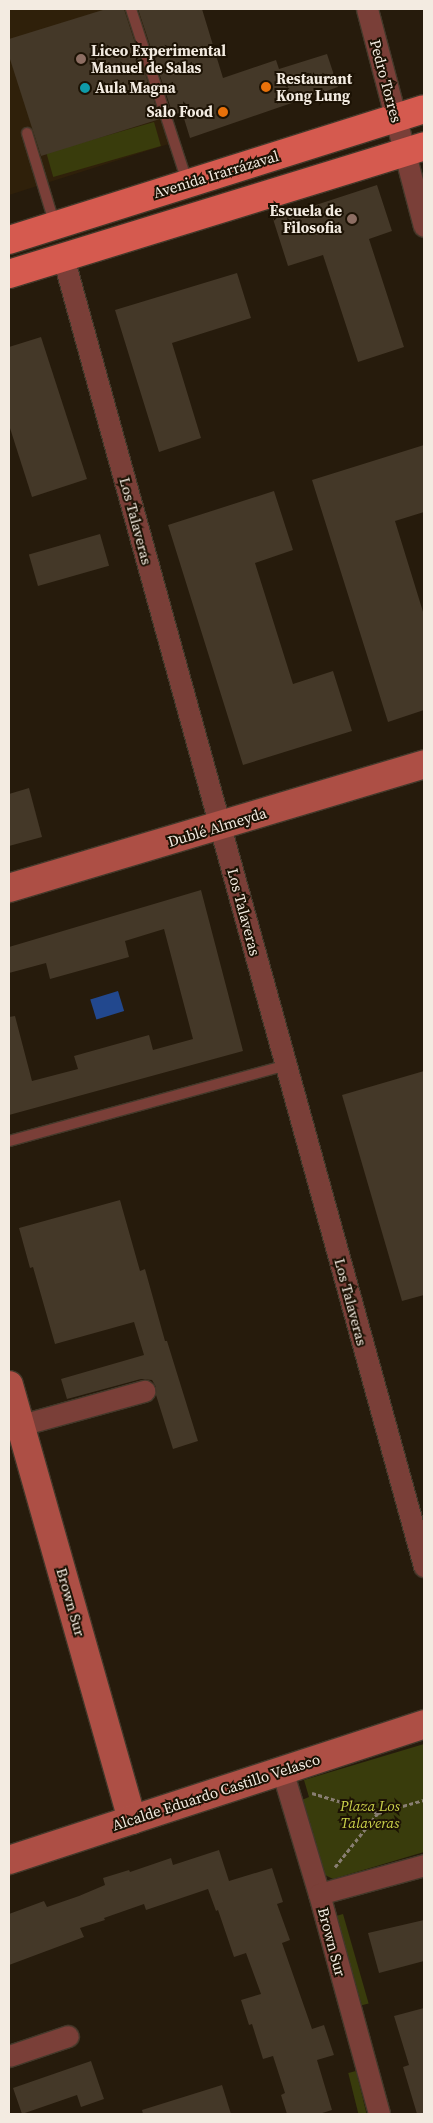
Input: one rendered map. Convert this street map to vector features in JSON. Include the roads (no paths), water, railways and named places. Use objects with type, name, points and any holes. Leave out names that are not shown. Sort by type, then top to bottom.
[{"type":"main road","name":"Avenida Irarrázaval","points":[[9,240],[424,109]]},
{"type":"main road","points":[[9,274],[415,149]]},
{"type":"main road","name":"Dublé Almeyda","points":[[9,888],[220,827],[424,764]]},
{"type":"main road","name":"Brown Sur","points":[[9,1385],[132,1820]]},
{"type":"main road","name":"Alcalde Eduardo Castillo Velasco","points":[[9,1860],[424,1724]]},
{"type":"street","name":"Pedro Torres","points":[[367,9],[396,118],[415,149],[424,226]]},
{"type":"street","name":"Los Talaveras","points":[[63,257],[424,1566]]},
{"type":"street","points":[[20,1426],[144,1391]]},
{"type":"street","name":"Brown Sur","points":[[282,1770],[319,1894],[379,2114]]},
{"type":"street","points":[[319,1894],[424,1865]]},
{"type":"street","points":[[9,2056],[68,2036]]},
{"type":"lane","points":[[131,9],[188,183]]},
{"type":"lane","points":[[27,133],[55,225]]},
{"type":"lane","points":[[9,1141],[286,1065]]},
{"type":"water","points":[[118,991],[124,1011],[96,1020],[90,999]]},
{"type":"place","name":"Liceo Experimental Manuel de Salas","points":[[81,59]]},
{"type":"place","name":"Restaurant Kong Lung","points":[[266,87]]},
{"type":"place","name":"Aula Magna","points":[[85,88]]},
{"type":"place","name":"Salo Food","points":[[223,112]]},
{"type":"place","name":"Escuela de Filosofia","points":[[352,219]]},
{"type":"park label","name":"Plaza Los Talaveras","points":[[370,1814]]}]
